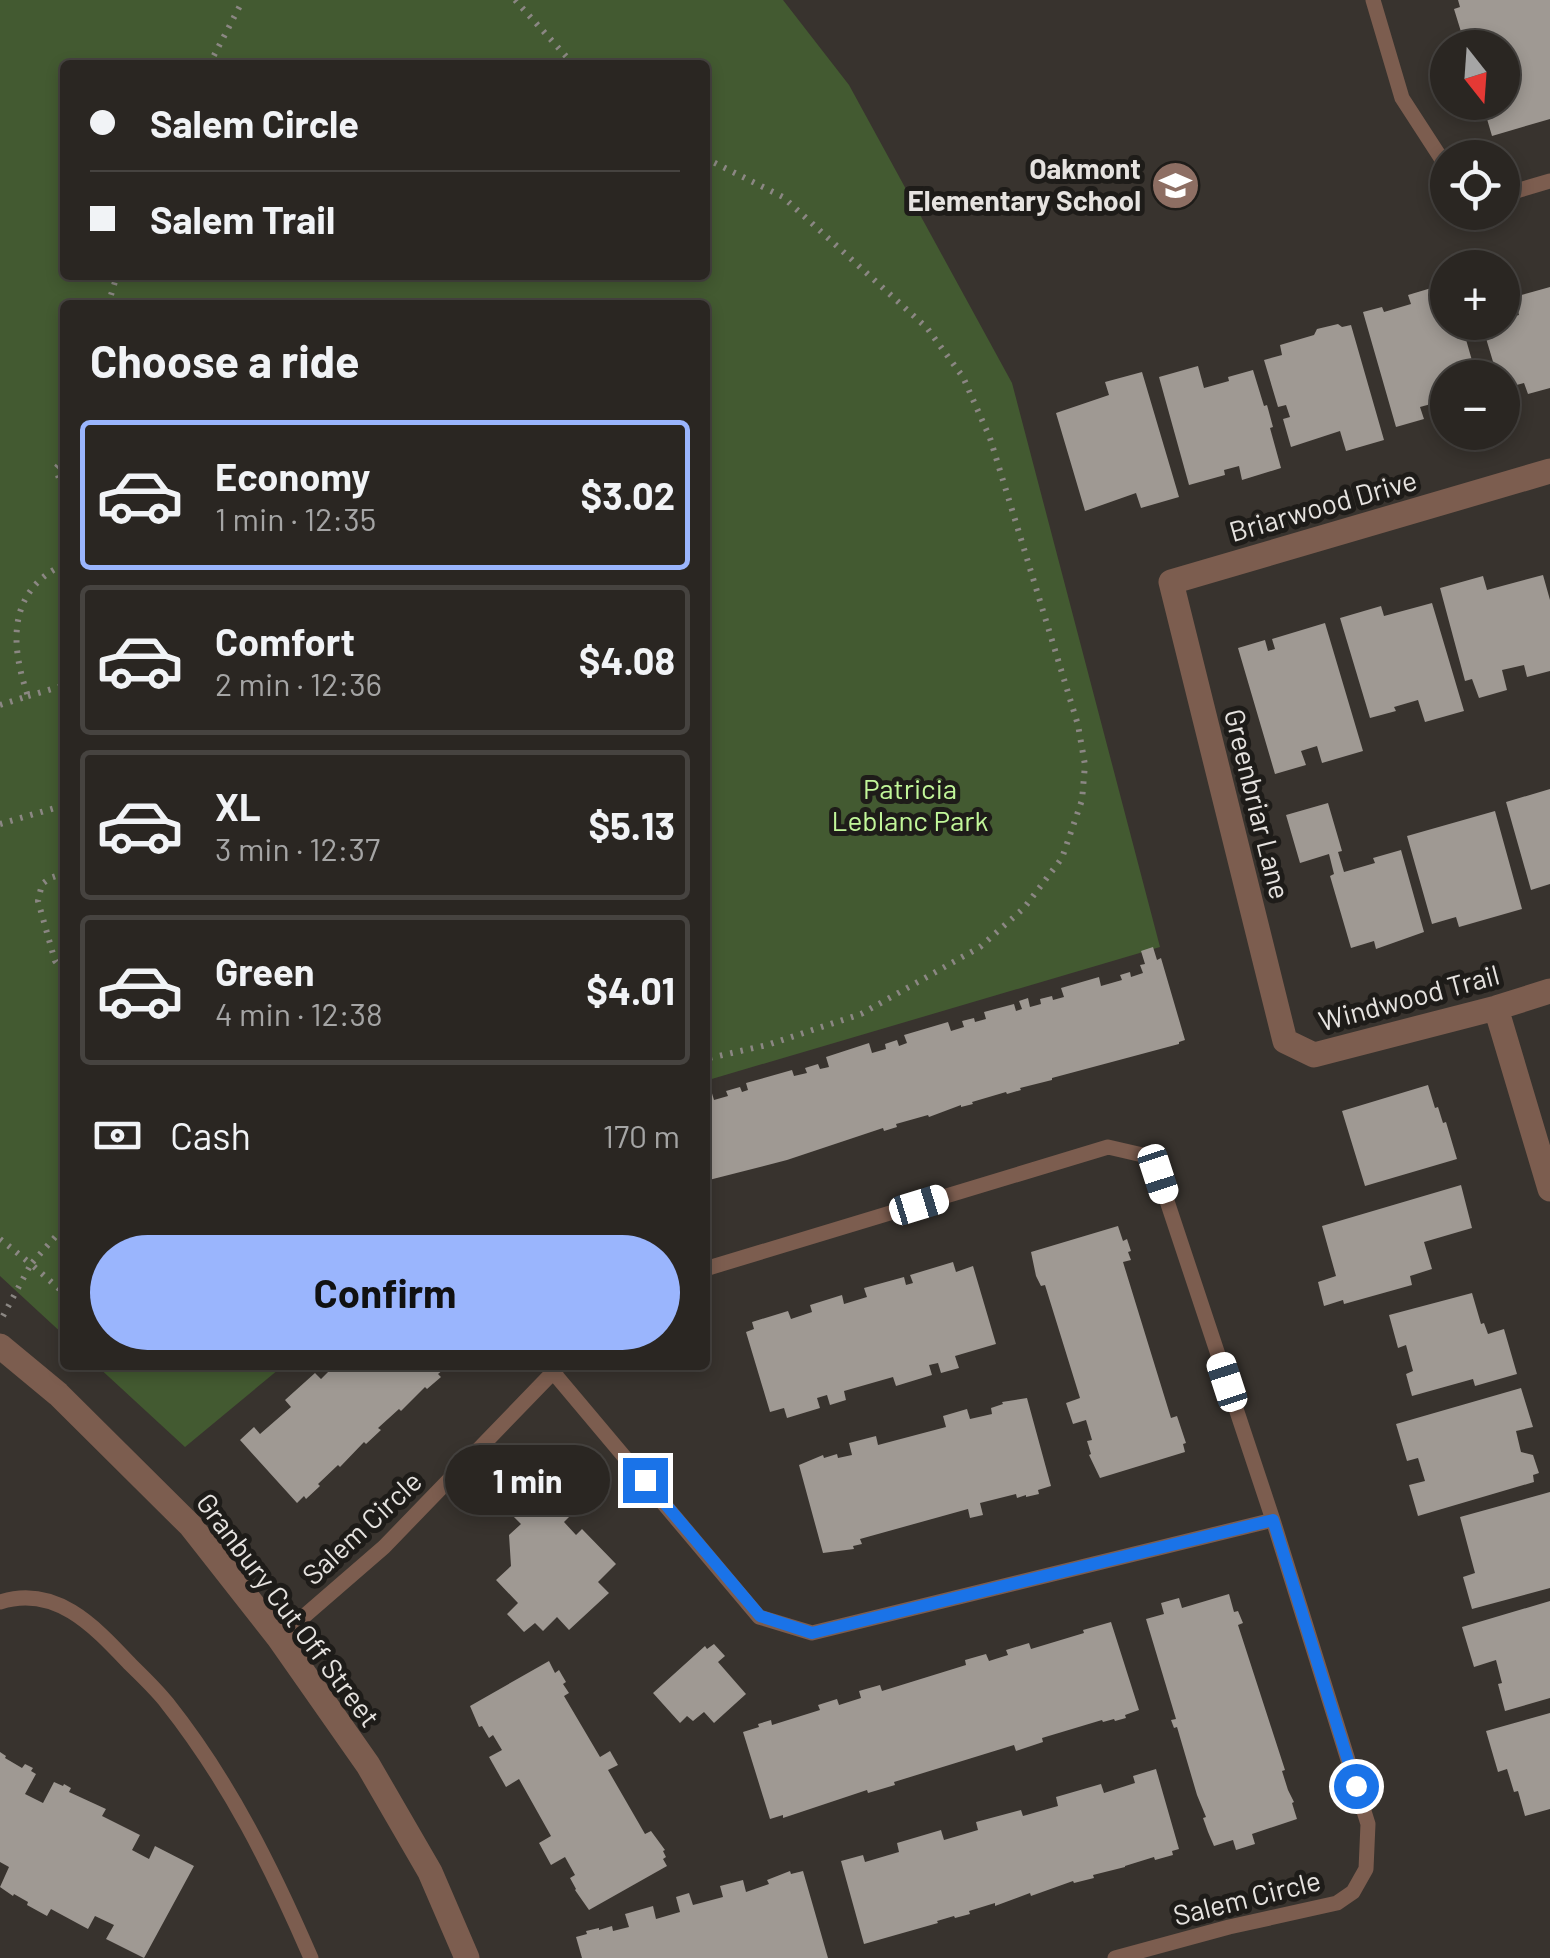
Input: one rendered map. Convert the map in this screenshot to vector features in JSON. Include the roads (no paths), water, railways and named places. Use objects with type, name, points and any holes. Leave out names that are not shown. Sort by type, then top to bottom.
[{"type":"street","name":"Briarwood Drive","points":[[1171,582],[1550,471]]},
{"type":"street","name":"Greenbriar Lane","points":[[1171,582],[1285,1041]]},
{"type":"street","name":"Windwood Trail","points":[[1285,1041],[1314,1054],[1550,991]]},
{"type":"street","points":[[1496,1008],[1550,1189]]},
{"type":"street","name":"Granbury Cut Off Street","points":[[0,1346],[58,1394],[192,1526],[279,1638],[368,1764],[430,1872],[467,1958]]},
{"type":"lane","points":[[1372,0],[1402,98],[1430,141]]},
{"type":"lane","points":[[1520,189],[1550,181]]},
{"type":"lane","name":"Salem Circle","points":[[710,1267],[1108,1147],[1147,1156],[1158,1174],[1273,1520],[1368,1824],[1366,1869],[1353,1892],[1337,1903],[1115,1958]]},
{"type":"lane","name":"Salem Circle","points":[[279,1638],[384,1547],[554,1370]]},
{"type":"lane","points":[[558,1370],[760,1616],[812,1633],[1273,1520]]},
{"type":"lane","points":[[0,1602],[41,1597],[90,1622],[166,1702],[223,1782],[277,1878],[311,1958]]},
{"type":"place","name":"Oakmont Elementary School","points":[[1176,185]]},
{"type":"park label","name":"Patricia Leblanc Park","points":[[910,805]]}]
